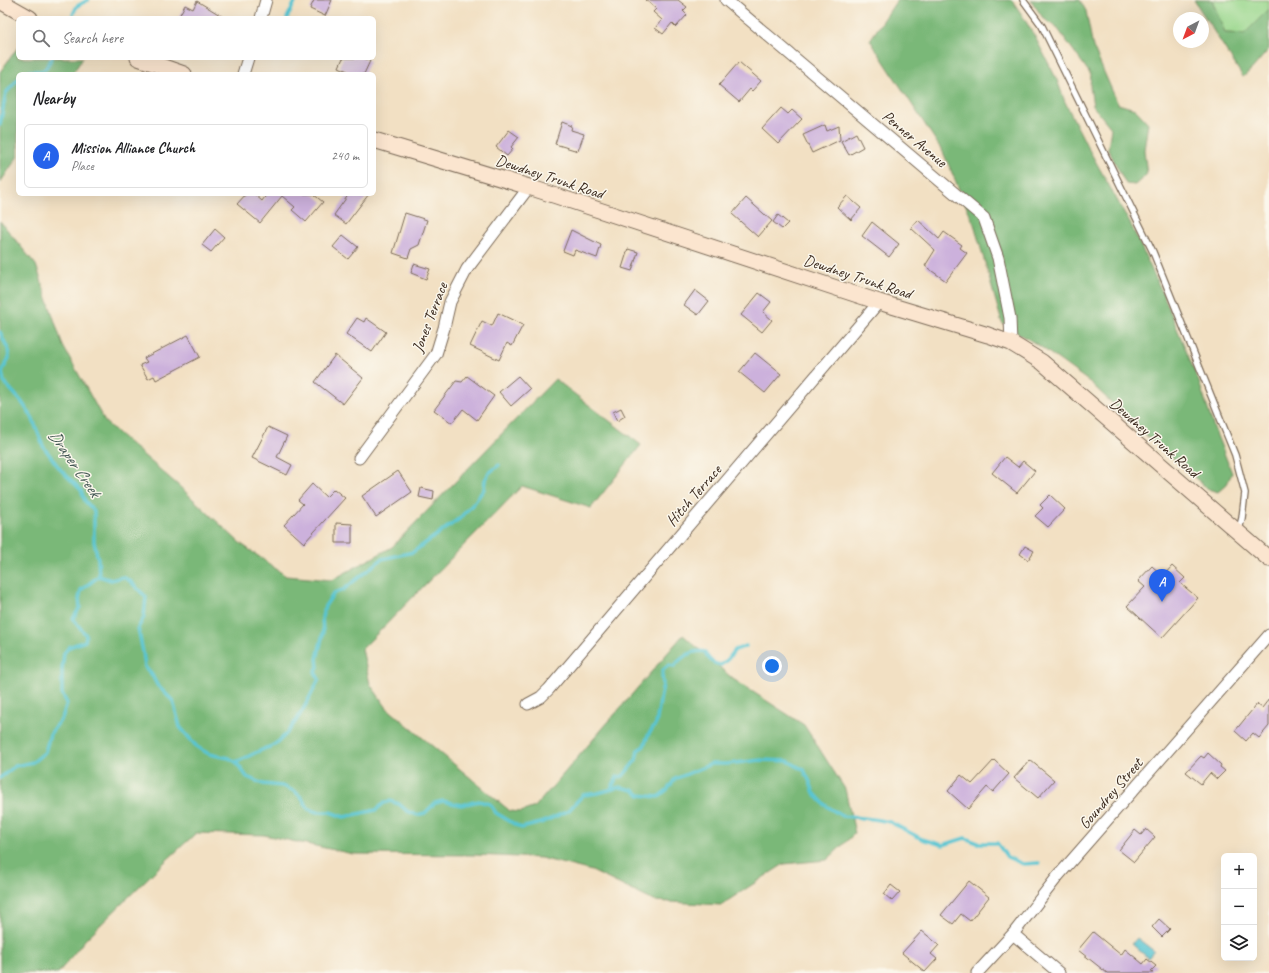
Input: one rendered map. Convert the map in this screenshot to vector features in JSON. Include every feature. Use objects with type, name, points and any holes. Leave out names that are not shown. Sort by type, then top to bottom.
[{"type":"main road","points":[[0,1],[26,16]]},
{"type":"main road","points":[[144,60],[178,72]]},
{"type":"main road","name":"Dewdney Trunk Road","points":[[376,141],[529,187],[879,302],[1011,343],[1042,362],[1269,559]]},
{"type":"street","points":[[262,16],[266,0]]},
{"type":"street","name":"Penner Avenue","points":[[726,0],[984,218],[998,258],[1010,318],[1011,343]]},
{"type":"street","points":[[244,72],[247,60]]},
{"type":"street","name":"Jones Terrace","points":[[359,458],[436,354],[450,302],[467,269],[529,187]]},
{"type":"street","name":"Hitch Terrace","points":[[528,704],[541,697],[549,689],[879,302]]},
{"type":"street","name":"Goundrey Street","points":[[976,973],[1013,934],[1058,876],[1269,635]]},
{"type":"street","points":[[1013,934],[1059,973]]},
{"type":"lane","points":[[1023,0],[1042,26],[1153,252],[1232,447],[1245,493],[1242,518],[1238,533]]},
{"type":"green space","points":[[897,0],[1012,0],[1022,15],[1057,80],[1065,102],[1087,146],[1131,225],[1163,294],[1199,382],[1214,428],[1232,473],[1227,484],[1218,492],[1208,489],[1139,429],[1091,383],[1041,347],[1002,323],[974,224],[943,152],[870,40]]},
{"type":"green space","points":[[1031,0],[1080,0],[1086,11],[1093,47],[1118,104],[1135,109],[1148,123],[1144,150],[1147,174],[1135,185],[1126,184],[1108,149],[1111,128],[1093,106],[1090,86],[1091,75],[1058,29],[1043,18]]},
{"type":"green space","points":[[1194,0],[1212,0],[1225,33],[1244,34],[1269,9],[1269,49],[1243,77],[1209,24],[1209,12],[1202,12]]},
{"type":"green space","points":[[1212,0],[1269,0],[1269,9],[1244,34],[1225,33]]},
{"type":"green space","points":[[16,50],[16,60],[82,60],[73,72],[16,72],[16,159],[0,183],[0,72]]},
{"type":"green space","points":[[0,221],[36,265],[63,346],[105,422],[179,486],[240,543],[286,576],[332,580],[392,547],[555,379],[641,445],[591,508],[522,486],[362,649],[370,684],[387,708],[510,811],[521,812],[535,807],[683,635],[733,679],[804,725],[845,789],[855,833],[827,860],[784,864],[721,905],[654,901],[592,871],[541,858],[475,855],[353,854],[264,835],[196,833],[85,940],[58,973],[0,973]]},
{"type":"water","points":[[1137,938],[1154,951],[1148,958],[1132,944]]},
{"type":"building","points":[[314,0],[332,0],[325,16],[310,9]]},
{"type":"building","points":[[646,0],[678,0],[687,7],[683,11],[687,15],[676,27],[672,23],[663,34],[655,28],[662,20],[653,12],[656,9]]},
{"type":"building","points":[[197,1],[222,16],[179,16],[185,5],[193,9]]},
{"type":"building","points":[[342,60],[370,61],[365,72],[350,72],[339,67]]},
{"type":"building","points":[[739,62],[761,81],[752,91],[750,89],[739,102],[719,85]]},
{"type":"building","points":[[781,108],[788,114],[792,110],[802,119],[778,144],[762,129]]},
{"type":"building","points":[[562,122],[572,126],[571,130],[584,134],[578,151],[555,144]]},
{"type":"building","points":[[825,125],[827,131],[839,126],[840,140],[812,153],[803,135]]},
{"type":"building","points":[[509,130],[519,137],[511,147],[513,149],[507,156],[496,147]]},
{"type":"building","points":[[856,133],[863,147],[849,155],[841,141]]},
{"type":"building","points":[[244,196],[256,196],[262,201],[266,196],[282,196],[260,223],[237,204]]},
{"type":"building","points":[[282,196],[316,196],[323,202],[306,222],[292,210],[295,207]]},
{"type":"building","points":[[348,196],[367,196],[346,224],[334,215]]},
{"type":"building","points":[[847,196],[861,208],[851,220],[837,207]]},
{"type":"building","points":[[746,198],[772,221],[758,237],[732,214]]},
{"type":"building","points":[[405,213],[427,220],[419,245],[411,249],[408,258],[393,253]]},
{"type":"building","points":[[778,215],[788,223],[782,229],[773,222]]},
{"type":"building","points":[[918,220],[939,239],[944,232],[962,245],[960,248],[967,253],[946,281],[925,266],[935,250],[911,228]]},
{"type":"building","points":[[872,222],[899,244],[889,257],[862,236]]},
{"type":"building","points":[[215,229],[224,237],[211,252],[202,245]]},
{"type":"building","points":[[571,230],[601,245],[597,258],[575,250],[573,255],[563,251]]},
{"type":"building","points":[[343,235],[358,247],[348,259],[333,247]]},
{"type":"building","points":[[628,249],[638,252],[632,271],[622,268]]},
{"type":"building","points":[[414,264],[430,269],[426,279],[411,273]]},
{"type":"building","points":[[695,290],[709,301],[698,315],[684,305]]},
{"type":"building","points":[[759,293],[771,302],[763,312],[772,320],[762,332],[741,315]]},
{"type":"building","points":[[498,313],[523,325],[512,346],[507,343],[499,360],[470,346],[482,321],[492,326]]},
{"type":"building","points":[[357,318],[364,322],[366,318],[386,332],[372,352],[346,334]]},
{"type":"building","points":[[188,335],[200,357],[156,380],[154,376],[148,379],[140,365],[147,362],[144,358]]},
{"type":"building","points":[[755,353],[781,374],[765,393],[739,372]]},
{"type":"building","points":[[335,355],[363,378],[343,404],[315,382]]},
{"type":"building","points":[[467,376],[494,396],[477,420],[463,409],[452,423],[434,410],[456,381],[462,382]]},
{"type":"building","points":[[518,376],[530,389],[511,406],[499,392]]},
{"type":"building","points":[[621,408],[625,416],[617,421],[613,412]]},
{"type":"building","points":[[268,427],[287,436],[277,457],[292,465],[287,475],[252,458]]},
{"type":"building","points":[[1005,457],[1018,467],[1023,461],[1035,471],[1017,493],[992,473]]},
{"type":"building","points":[[398,471],[412,492],[376,517],[362,496]]},
{"type":"building","points":[[312,484],[326,497],[334,489],[345,498],[304,543],[284,525],[303,504],[298,500]]},
{"type":"building","points":[[421,488],[434,491],[433,500],[419,497]]},
{"type":"building","points":[[1050,495],[1065,509],[1048,527],[1035,516],[1043,508],[1040,505]]},
{"type":"building","points":[[336,523],[352,524],[352,543],[336,543]]},
{"type":"building","points":[[1025,546],[1034,551],[1028,560],[1020,554]]},
{"type":"building","points":[[1152,566],[1163,576],[1172,566],[1185,578],[1180,583],[1198,598],[1162,638],[1127,606],[1145,587],[1138,581]]},
{"type":"building","points":[[1269,699],[1269,726],[1259,738],[1253,733],[1246,741],[1235,731],[1257,704],[1262,708]]},
{"type":"building","points":[[1208,753],[1221,765],[1220,767],[1225,771],[1217,779],[1210,773],[1201,784],[1186,772],[1201,756],[1204,758]]},
{"type":"building","points":[[994,760],[1009,774],[993,792],[987,787],[968,809],[948,791],[961,775],[972,784]]},
{"type":"building","points":[[1030,760],[1054,780],[1038,798],[1014,778]]},
{"type":"building","points":[[1146,829],[1155,837],[1134,862],[1119,850],[1135,830],[1141,835]]},
{"type":"building","points":[[969,881],[989,897],[970,921],[961,914],[953,924],[941,915]]},
{"type":"building","points":[[891,885],[900,892],[892,901],[884,894]]},
{"type":"building","points":[[1159,919],[1170,929],[1162,937],[1152,927]]},
{"type":"building","points":[[922,931],[939,945],[931,954],[937,959],[925,972],[902,953]]},
{"type":"building","points":[[1093,932],[1121,955],[1125,949],[1143,964],[1147,959],[1156,966],[1151,971],[1153,973],[1107,973],[1078,950]]},
{"type":"waterway","points":[[73,14],[77,6],[88,0]]},
{"type":"waterway","points":[[288,16],[296,0]]},
{"type":"waterway","points":[[28,72],[45,69],[51,60]]},
{"type":"waterway","points":[[0,125],[6,93],[16,81]]},
{"type":"waterway","name":"Draper Creek","points":[[0,332],[8,349],[9,358],[2,372],[4,382],[21,401],[32,417],[43,446],[60,469],[81,490],[85,501],[94,511],[94,542],[98,559],[99,576],[81,590],[79,599],[80,607],[73,619],[86,635],[85,641],[69,647],[64,653],[62,669],[62,694],[67,703],[62,718],[50,734],[45,752],[33,762],[15,766],[0,778]]},
{"type":"waterway","points":[[236,762],[265,748],[271,747],[279,741],[293,725],[305,706],[319,679],[315,672],[318,667],[317,659],[323,633],[322,617],[325,606],[334,593],[343,590],[382,559],[413,552],[459,519],[474,503],[484,489],[485,480],[489,473],[499,465]]},
{"type":"waterway","points":[[99,576],[111,580],[123,577],[130,581],[146,597],[144,617],[138,628],[145,667],[152,675],[157,685],[173,701],[180,727],[197,747],[209,754],[229,758],[236,762],[247,777],[263,784],[282,786],[294,791],[301,797],[309,809],[317,812],[330,812],[344,817],[376,810],[384,803],[390,801],[399,804],[407,811],[417,815],[425,813],[435,803],[443,801],[461,805],[479,801],[490,804],[496,813],[521,828],[541,823],[568,811],[583,795],[598,793],[620,787],[633,790],[640,795],[658,797],[668,789],[675,779],[711,764],[727,764],[761,760],[788,761],[804,770],[814,793],[825,805],[842,816],[890,822],[922,839],[943,845],[965,838],[978,843],[997,843],[1007,857],[1023,864],[1039,863]]},
{"type":"waterway","points":[[611,789],[617,777],[623,776],[636,760],[638,750],[644,746],[648,735],[656,724],[663,684],[663,670],[669,665],[674,666],[684,657],[701,651],[705,652],[711,661],[721,665],[735,650],[746,646]]},
{"type":"place","name":"Mission Alliance Church","points":[[1162,602]]}]
